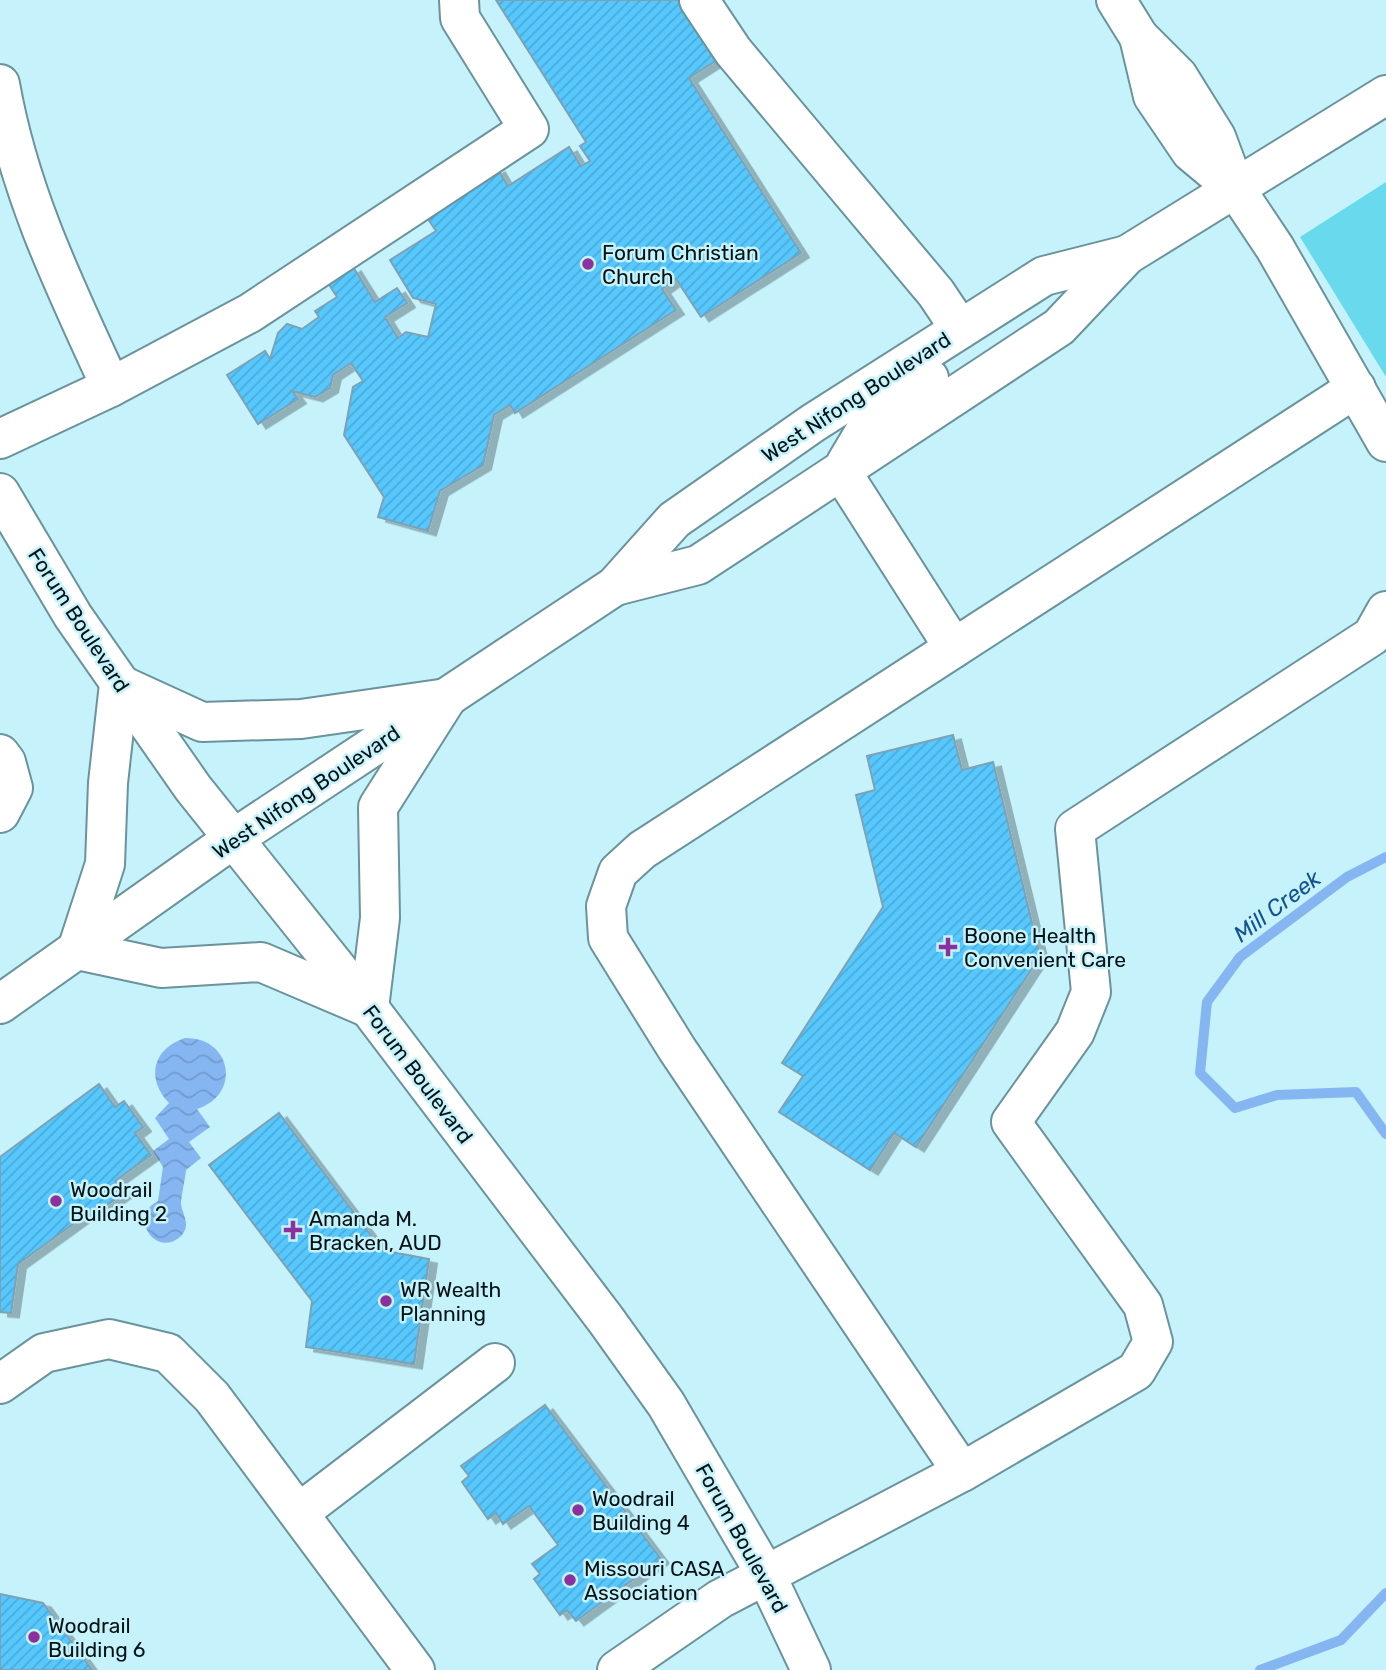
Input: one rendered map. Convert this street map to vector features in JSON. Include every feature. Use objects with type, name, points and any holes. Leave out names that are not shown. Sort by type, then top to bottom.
[{"type":"main road","points":[[0,439],[111,387],[250,313],[529,129],[460,18],[459,0]]},
{"type":"main road","points":[[699,0],[733,51],[936,293],[960,329],[964,342],[958,356],[874,416],[841,471],[954,648]]},
{"type":"main road","points":[[1116,0],[1139,37],[1153,96],[1191,152],[1235,188],[1275,248],[1386,442]]},
{"type":"main road","points":[[0,84],[8,131],[41,236],[111,387]]},
{"type":"main road","name":"West Nifong Boulevard","points":[[615,586],[698,565],[1059,327],[1127,255],[1386,95]]},
{"type":"main road","name":"West Nifong Boulevard","points":[[0,1004],[233,839],[615,586],[674,520],[813,423],[1044,276],[1127,255]]},
{"type":"main road","points":[[962,1472],[625,971],[608,939],[606,906],[618,872],[642,850],[1356,388]]},
{"type":"main road","name":"Forum Boulevard","points":[[0,493],[66,604],[119,684],[233,839],[369,1008],[606,1320],[658,1394],[766,1575],[811,1670]]},
{"type":"main road","points":[[617,1670],[720,1599],[962,1472],[1136,1371],[1153,1342],[1143,1305],[1011,1122],[1075,1032],[1091,992],[1075,829],[1372,636],[1386,611]]},
{"type":"main road","points":[[119,684],[202,722],[301,719],[447,698],[378,807],[380,918],[369,1008],[261,961],[161,968],[77,950],[105,864],[108,783],[119,684]]},
{"type":"main road","points":[[0,754],[6,762],[13,788],[0,813]]},
{"type":"main road","points":[[0,1384],[44,1353],[109,1339],[168,1353],[212,1397],[415,1670]]},
{"type":"main road","points":[[300,1512],[495,1363]]},
{"type":"shaded area","points":[[1386,182],[1386,377],[1300,237]]},
{"type":"water","points":[[185,1038],[201,1040],[213,1047],[226,1068],[225,1080],[221,1092],[211,1102],[197,1109],[210,1127],[189,1142],[201,1158],[186,1170],[181,1206],[186,1228],[180,1237],[171,1242],[162,1242],[154,1239],[145,1225],[149,1208],[158,1201],[163,1167],[153,1151],[169,1139],[155,1118],[169,1103],[157,1084],[156,1066],[165,1049]]},
{"type":"building","name":"Forum Christian Church","points":[[496,0],[678,0],[717,60],[689,78],[801,253],[701,317],[676,279],[662,289],[676,310],[515,413],[510,405],[494,415],[483,465],[440,491],[428,531],[378,517],[384,497],[344,435],[353,387],[363,381],[351,363],[333,375],[330,388],[315,397],[292,391],[298,399],[258,424],[227,375],[265,351],[270,359],[278,333],[287,324],[302,329],[319,317],[315,311],[337,297],[328,283],[353,267],[375,302],[397,288],[407,303],[385,317],[398,338],[406,332],[428,337],[436,304],[413,298],[390,260],[436,231],[424,213],[497,168],[508,186],[569,147],[581,166],[590,161],[580,146],[586,142]]},
{"type":"building","name":"Boone Health Convenient Care","points":[[953,735],[962,770],[993,762],[1040,956],[916,1147],[894,1133],[870,1170],[779,1112],[803,1076],[782,1063],[883,907],[856,795],[875,790],[867,756]]},
{"type":"building","name":"Woodrail Building 2","points":[[99,1084],[115,1107],[124,1101],[143,1127],[135,1133],[151,1155],[115,1181],[124,1193],[90,1217],[87,1214],[18,1264],[11,1313],[0,1312],[0,1157]]},
{"type":"building","points":[[279,1113],[382,1250],[429,1259],[414,1364],[306,1347],[312,1301],[209,1165]]},
{"type":"building","name":"Woodrail Building 4","points":[[545,1405],[661,1559],[576,1621],[567,1610],[560,1615],[534,1579],[540,1574],[532,1564],[558,1545],[529,1506],[503,1524],[496,1513],[488,1519],[462,1482],[469,1476],[461,1466]]},
{"type":"building","name":"Woodrail Building 6","points":[[0,1594],[43,1603],[92,1670],[0,1670]]},
{"type":"waterway","name":"Mill Creek","points":[[1386,857],[1347,877],[1240,957],[1207,1002],[1200,1073],[1235,1108],[1277,1095],[1356,1092],[1386,1134]]},
{"type":"waterway","name":"Mill Creek","points":[[1260,1670],[1341,1640],[1386,1593]]},
{"type":"place","name":"Forum Christian Church","points":[[588,264]]},
{"type":"place","name":"Boone Health Convenient Care","points":[[948,947]]},
{"type":"place","name":"Woodrail Building 2","points":[[56,1201]]},
{"type":"place","name":"Amanda M. Bracken, AUD","points":[[293,1230]]},
{"type":"place","name":"WR Wealth Planning","points":[[386,1301]]},
{"type":"place","name":"Woodrail Building 4","points":[[578,1510]]},
{"type":"place","name":"Missouri CASA Association","points":[[570,1580]]},
{"type":"place","name":"Woodrail Building 6","points":[[34,1637]]}]
